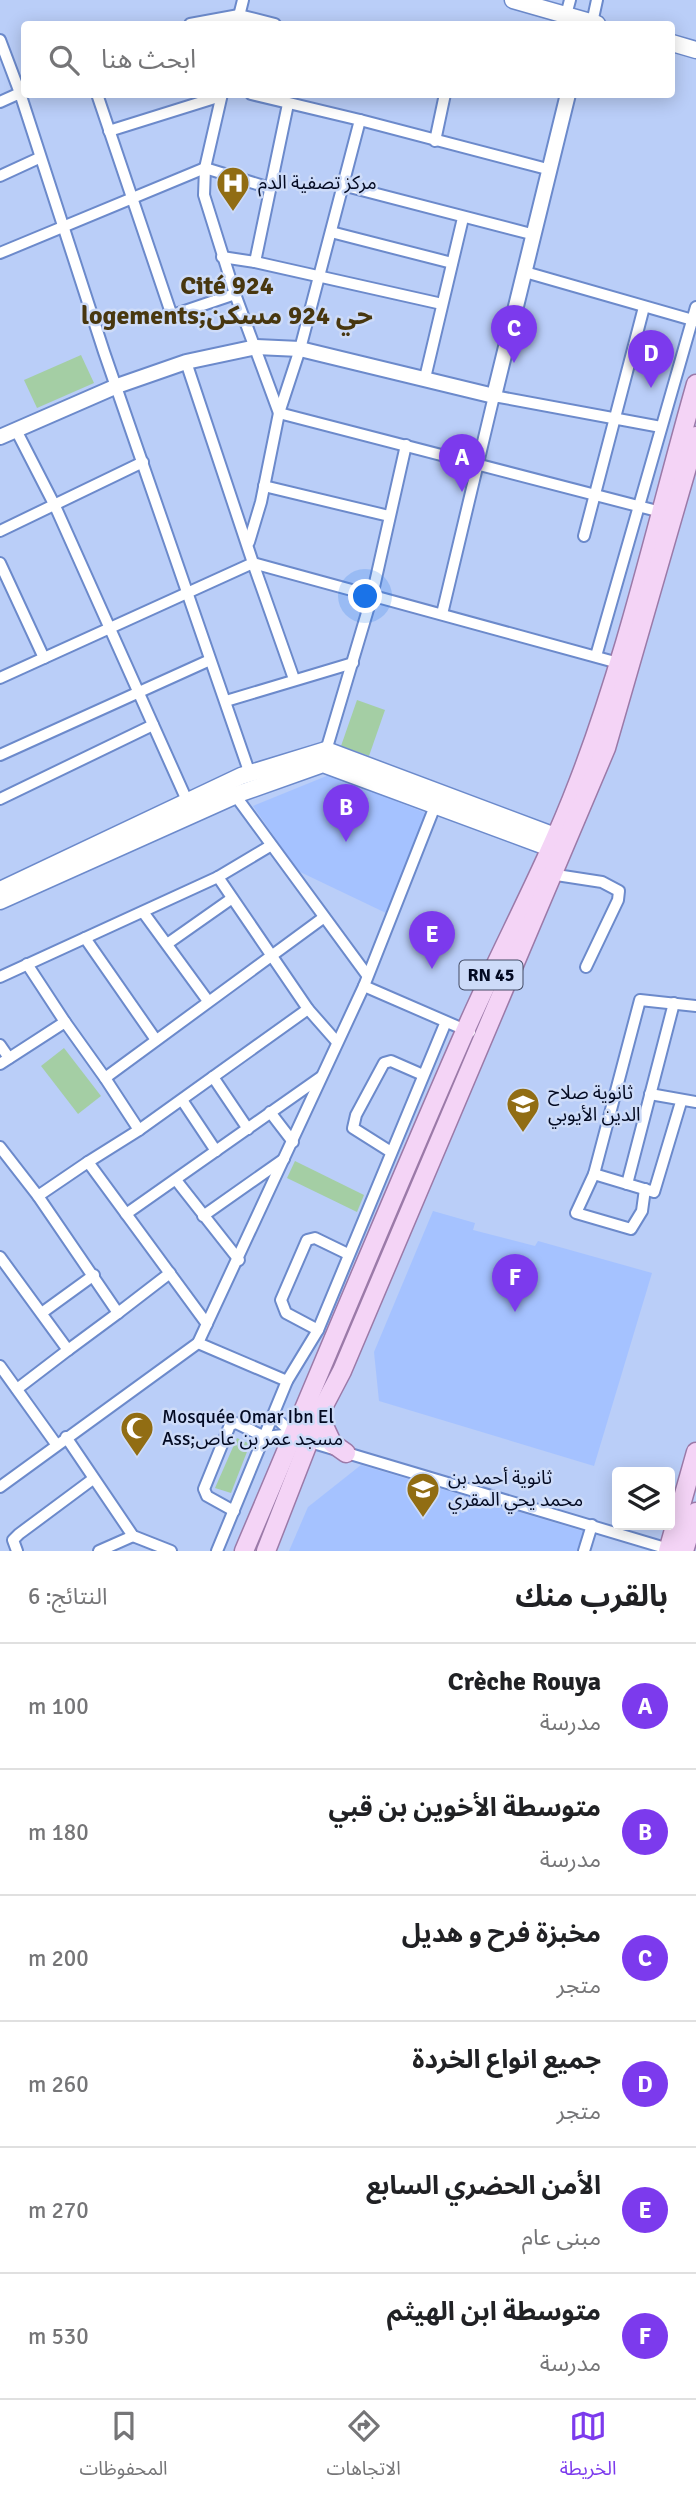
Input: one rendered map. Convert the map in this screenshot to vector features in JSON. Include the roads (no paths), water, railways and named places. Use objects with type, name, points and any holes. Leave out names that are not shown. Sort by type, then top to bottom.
[{"type":"main road","points":[[513,0],[568,8],[587,21]]},
{"type":"main road","points":[[675,44],[696,50]]},
{"type":"main road","name":"RN 45","points":[[244,1551],[466,1030],[547,873],[606,748],[624,665],[666,514],[696,384]]},
{"type":"main road","name":"RN 45","points":[[666,514],[696,436]]},
{"type":"main road","name":"RN 45","points":[[266,1551],[319,1415],[347,1360],[459,1092],[484,1039],[547,873],[553,842],[624,665]]},
{"type":"main road","points":[[1,893],[231,789],[325,757]]},
{"type":"main road","points":[[231,789],[250,774],[325,757],[553,842]]},
{"type":"main road","points":[[442,1085],[459,1092]]},
{"type":"main road","points":[[319,1415],[332,1443],[346,1452]]},
{"type":"main road","points":[[668,1550],[696,1452]]},
{"type":"main road","points":[[668,1550],[695,1520]]},
{"type":"street","points":[[238,20],[243,0]]},
{"type":"street","points":[[592,21],[597,0]]},
{"type":"street","points":[[0,40],[21,90]]},
{"type":"street","points":[[0,102],[21,92]]},
{"type":"street","points":[[24,98],[39,158],[250,774]]},
{"type":"street","points":[[98,98],[173,314],[235,294]]},
{"type":"street","points":[[109,131],[211,98]]},
{"type":"street","points":[[219,98],[205,168],[204,195],[222,257],[279,413]]},
{"type":"street","points":[[266,98],[551,170]]},
{"type":"street","points":[[435,141],[444,98]]},
{"type":"street","points":[[442,614],[551,170],[564,98]]},
{"type":"street","points":[[255,262],[288,104]]},
{"type":"street","points":[[248,542],[264,486],[279,413],[300,349],[359,120]]},
{"type":"street","points":[[0,176],[39,158]]},
{"type":"street","points":[[0,253],[62,225],[205,168],[270,188]]},
{"type":"street","points":[[342,185],[535,235]]},
{"type":"street","points":[[425,379],[463,218]]},
{"type":"street","points":[[331,232],[452,263]]},
{"type":"street","points":[[222,257],[442,304]]},
{"type":"street","points":[[525,272],[694,321]]},
{"type":"street","points":[[584,536],[643,307]]},
{"type":"street","points":[[596,656],[696,307]]},
{"type":"street","points":[[0,437],[117,386],[186,362],[256,347],[300,349],[494,396],[661,427]]},
{"type":"street","points":[[186,362],[294,679]]},
{"type":"street","points":[[279,413],[666,514]]},
{"type":"street","points":[[16,430],[55,506],[190,807]]},
{"type":"street","points":[[325,757],[372,596],[407,445]]},
{"type":"street","points":[[0,531],[143,462]]},
{"type":"street","points":[[264,486],[389,516]]},
{"type":"street","points":[[0,562],[44,658]]},
{"type":"street","points":[[0,678],[253,563],[624,665]]},
{"type":"street","points":[[0,755],[210,660]]},
{"type":"street","points":[[226,701],[352,663]]},
{"type":"street","points":[[0,799],[153,725]]},
{"type":"street","points":[[231,789],[366,981],[445,1024],[484,1039]]},
{"type":"street","points":[[0,1487],[198,1343],[287,1157],[321,1076],[366,981],[438,800]]},
{"type":"street","points":[[0,976],[218,877],[271,846]]},
{"type":"street","points":[[547,873],[602,881],[619,891],[618,900],[586,967]]},
{"type":"street","points":[[218,877],[308,1009],[337,1042]]},
{"type":"street","points":[[167,944],[231,899]]},
{"type":"street","points":[[143,912],[208,1001]]},
{"type":"street","points":[[105,1078],[323,918]]},
{"type":"street","points":[[85,938],[156,1040]]},
{"type":"street","points":[[27,964],[139,1130]]},
{"type":"street","points":[[645,1189],[642,1210],[631,1229],[576,1213],[594,1174],[640,1000],[696,1006]]},
{"type":"street","points":[[627,1184],[674,1003]]},
{"type":"street","points":[[38,1196],[139,1130],[308,1009]]},
{"type":"street","points":[[0,1045],[5,1061],[65,1022]]},
{"type":"street","points":[[217,1551],[275,1417],[287,1381],[318,1330],[445,1024]]},
{"type":"street","points":[[391,1152],[353,1128],[356,1115],[384,1063],[391,1061],[424,1075]]},
{"type":"street","points":[[126,1214],[321,1076]]},
{"type":"street","points":[[213,1077],[248,1129]]},
{"type":"street","points":[[650,1094],[681,1102],[696,1102]]},
{"type":"street","points":[[182,1100],[216,1151]]},
{"type":"street","points":[[594,1174],[654,1192],[681,1102]]},
{"type":"street","points":[[270,1112],[293,1142]]},
{"type":"street","points":[[0,1147],[38,1196],[118,1313]]},
{"type":"street","points":[[203,1216],[287,1157]]},
{"type":"street","points":[[88,1162],[207,1324]]},
{"type":"street","points":[[176,1180],[239,1259]]},
{"type":"street","points":[[318,1330],[286,1313],[281,1300],[307,1240],[315,1238],[348,1254]]},
{"type":"street","points":[[0,1257],[5,1274],[43,1312],[68,1350]]},
{"type":"street","points":[[17,1389],[170,1273]]},
{"type":"street","points":[[43,1312],[94,1275]]},
{"type":"street","points":[[198,1343],[287,1381]]},
{"type":"street","points":[[0,1366],[93,1479],[132,1536],[171,1551]]},
{"type":"street","points":[[275,1417],[293,1434],[310,1442],[668,1550]]},
{"type":"street","points":[[234,1511],[207,1496],[204,1489],[230,1426],[236,1423],[265,1437],[293,1434]]},
{"type":"street","points":[[17,1551],[13,1540],[19,1534],[93,1479]]},
{"type":"street","points":[[584,1551],[592,1525]]},
{"type":"street","points":[[99,1551],[132,1536]]},
{"type":"place","name":"مركز تصفية الدم","points":[[233,213]]},
{"type":"place","name":"مخبزة فرح و هديل","points":[[514,363]]},
{"type":"place","name":"جميع انواع الخردة","points":[[651,388]]},
{"type":"place","name":"Crèche Rouya","points":[[462,492]]},
{"type":"place","name":"متوسطة الأخوين بن قبي","points":[[346,842]]},
{"type":"place","name":"الأمن الحضري السابع","points":[[432,969]]},
{"type":"place","name":"ثانوية صلاح الدين الأيوبي","points":[[523,1134]]},
{"type":"place","name":"متوسطة ابن الهيثم","points":[[515,1312]]},
{"type":"place","name":"Mosquée Omar Ibn El Ass;مسجد عمر بن عاص","points":[[137,1458]]},
{"type":"place","name":"ثانوية أحمد بن محمد يحي المقري","points":[[423,1519]]},
{"type":"district","name":"Cité 924 logements;حي 924 مسكن","points":[[227,301]]}]
